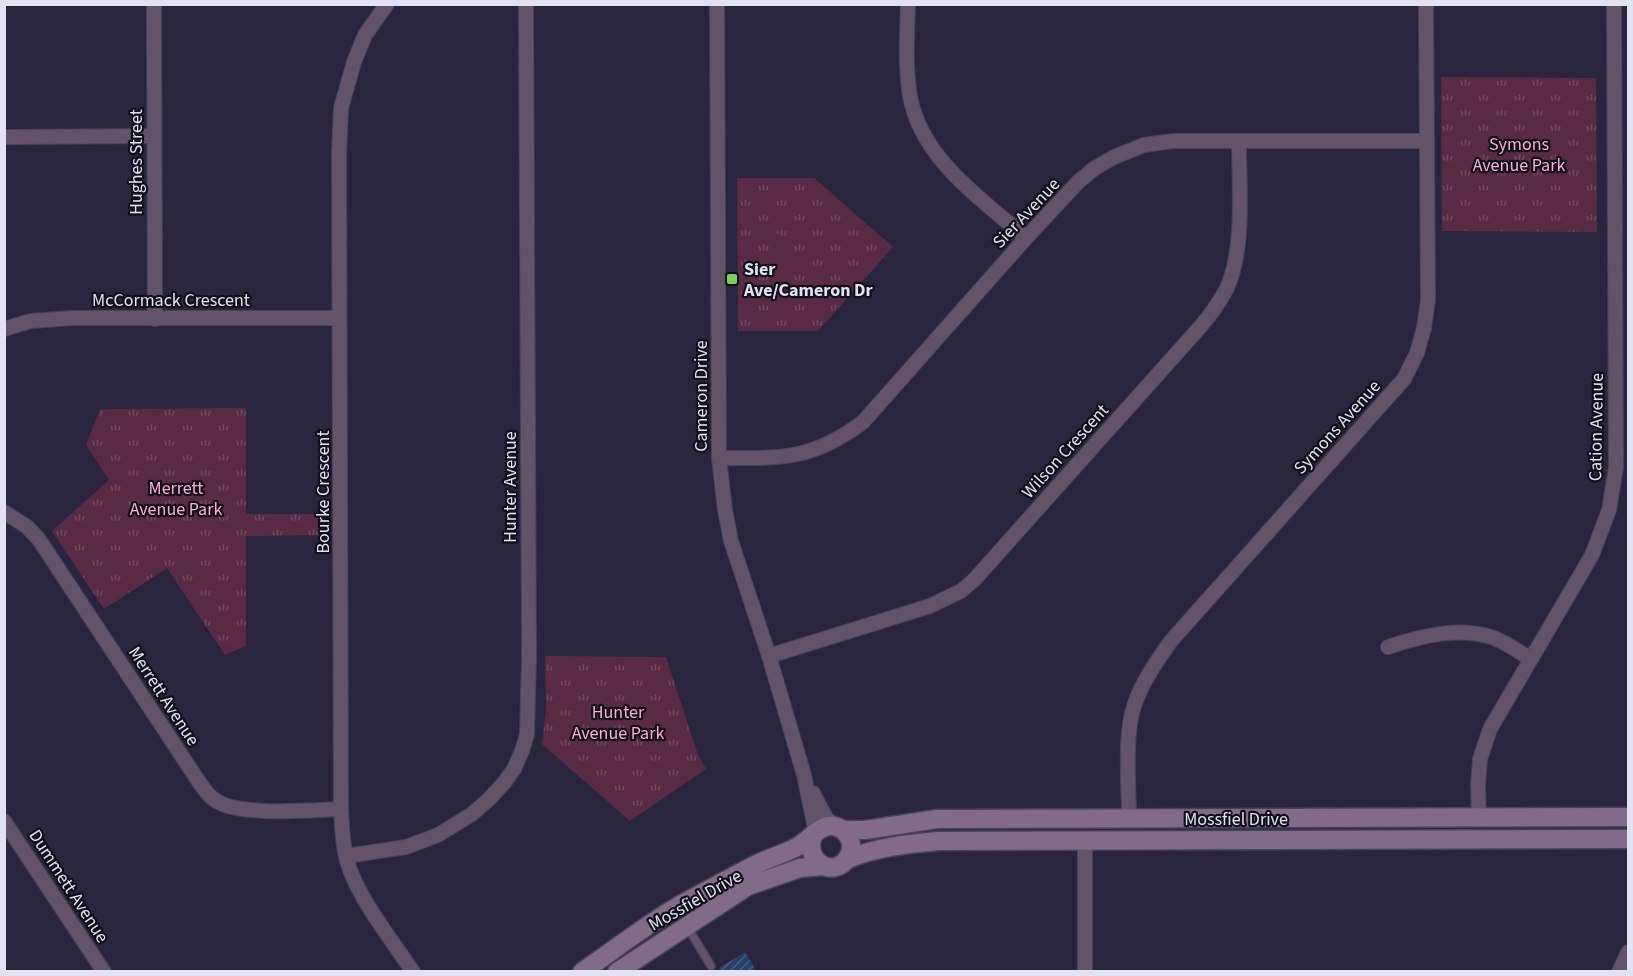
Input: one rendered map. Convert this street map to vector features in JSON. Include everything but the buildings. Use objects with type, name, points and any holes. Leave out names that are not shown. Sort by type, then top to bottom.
[{"type":"street","name":"Hughes Street","points":[[154,4],[155,319]]},
{"type":"street","name":"Bourke Crescent","points":[[387,4],[365,35],[354,62],[341,108],[339,153],[341,809],[346,856],[354,880],[413,972]]},
{"type":"street","name":"Hunter Avenue","points":[[346,856],[406,848],[438,835],[472,814],[488,800],[514,770],[527,734],[529,645],[526,4]]},
{"type":"street","name":"Cameron Drive","points":[[717,4],[719,458],[724,510],[731,541],[804,775],[814,834]]},
{"type":"street","points":[[908,4],[907,75],[910,99],[931,148],[952,173],[1026,238]]},
{"type":"street","name":"Symons Avenue","points":[[1129,819],[1128,759],[1133,708],[1147,675],[1171,641],[1404,379],[1417,353],[1428,300],[1426,4]]},
{"type":"street","name":"Cation Avenue","points":[[1479,818],[1480,759],[1490,729],[1595,547],[1609,510],[1616,467],[1614,4]]},
{"type":"street","points":[[4,136],[154,136]]},
{"type":"street","name":"Sier Avenue","points":[[719,458],[770,458],[801,454],[825,446],[850,432],[881,404],[1078,182],[1095,168],[1114,157],[1144,145],[1163,142],[1427,141]]},
{"type":"street","name":"Wilson Crescent","points":[[768,656],[930,606],[961,591],[974,580],[1201,327],[1216,307],[1233,272],[1239,240],[1239,142]]},
{"type":"street","name":"McCormack Crescent","points":[[4,329],[31,321],[72,318],[339,318]]},
{"type":"street","name":"Merrett Avenue","points":[[4,512],[26,526],[38,538],[196,779],[215,801],[231,808],[248,811],[341,809]]},
{"type":"street","points":[[1388,647],[1433,634],[1482,635],[1497,639],[1531,659]]},
{"type":"street","name":"Cameron Drive","points":[[804,775],[827,820],[841,829]]},
{"type":"street","name":"Mossfiel Drive","points":[[841,829],[865,830],[937,819],[1629,817]]},
{"type":"street","points":[[1479,818],[1479,839]]},
{"type":"street","points":[[1128,841],[1129,819]]},
{"type":"street","points":[[1085,972],[1086,820]]},
{"type":"street","name":"Dummett Avenue","points":[[4,821],[104,972]]},
{"type":"street","points":[[826,826],[841,829],[849,836],[851,844],[848,858],[837,866],[824,866],[817,862],[813,856],[811,843],[814,834],[826,826]]},
{"type":"street","name":"Mossfiel Drive","points":[[582,972],[606,965],[678,907],[756,865],[798,847],[814,834]]},
{"type":"street","name":"Mossfiel Drive","points":[[848,858],[876,849],[938,841],[1629,839]]},
{"type":"street","name":"Mossfiel Drive","points":[[617,972],[748,886],[800,868],[824,866]]},
{"type":"street","points":[[1619,972],[1629,952]]},
{"type":"lane","points":[[687,925],[711,966]]},
{"type":"green space","name":"Symons Avenue Park","points":[[1441,77],[1596,78],[1597,232],[1442,231]]},
{"type":"green space","points":[[737,178],[814,178],[893,247],[818,331],[738,331]]},
{"type":"green space","points":[[777,233],[791,245],[788,266],[772,269]]},
{"type":"green space","name":"Merrett Avenue Park","points":[[246,408],[246,514],[323,514],[323,535],[246,536],[246,646],[225,655],[167,568],[104,609],[52,531],[109,480],[86,445],[100,409]]},
{"type":"green space","name":"Hunter Avenue Park","points":[[545,656],[666,657],[698,755],[706,769],[630,821],[542,744],[546,710]]},
{"type":"place","name":"Sier Ave/Cameron Dr","points":[[732,279]]}]
